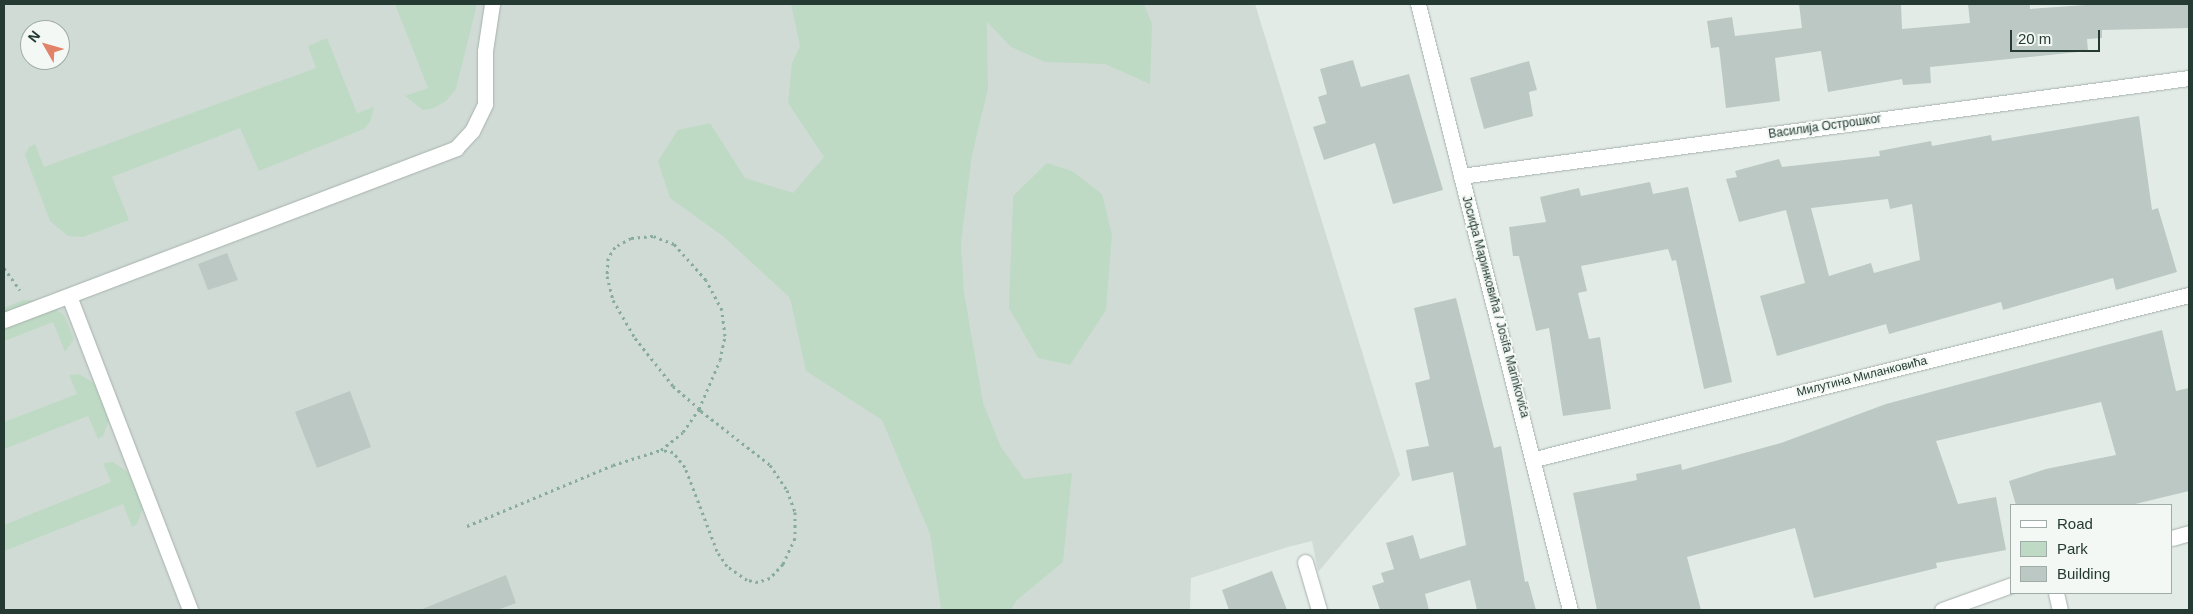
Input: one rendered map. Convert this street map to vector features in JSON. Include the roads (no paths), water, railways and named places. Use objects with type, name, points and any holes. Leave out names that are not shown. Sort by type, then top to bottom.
[{"type":"street","points":[[4,320],[456,148],[472,131],[484,104],[484,51],[492,4]]},
{"type":"street","name":"Јосифа Маринковића / Josifa Marinkovića","points":[[1418,4],[1535,459],[1570,610]]},
{"type":"street","name":"Василија Острошког","points":[[1461,176],[2189,78]]},
{"type":"street","name":"Милутина Миланковића","points":[[1535,459],[2189,295]]},
{"type":"street","points":[[69,296],[190,610]]},
{"type":"street","points":[[2173,538],[2189,533]]},
{"type":"street","points":[[1304,562],[1319,610]]},
{"type":"street","points":[[1942,610],[2010,586]]},
{"type":"street","points":[[2056,594],[2060,610]]}]
